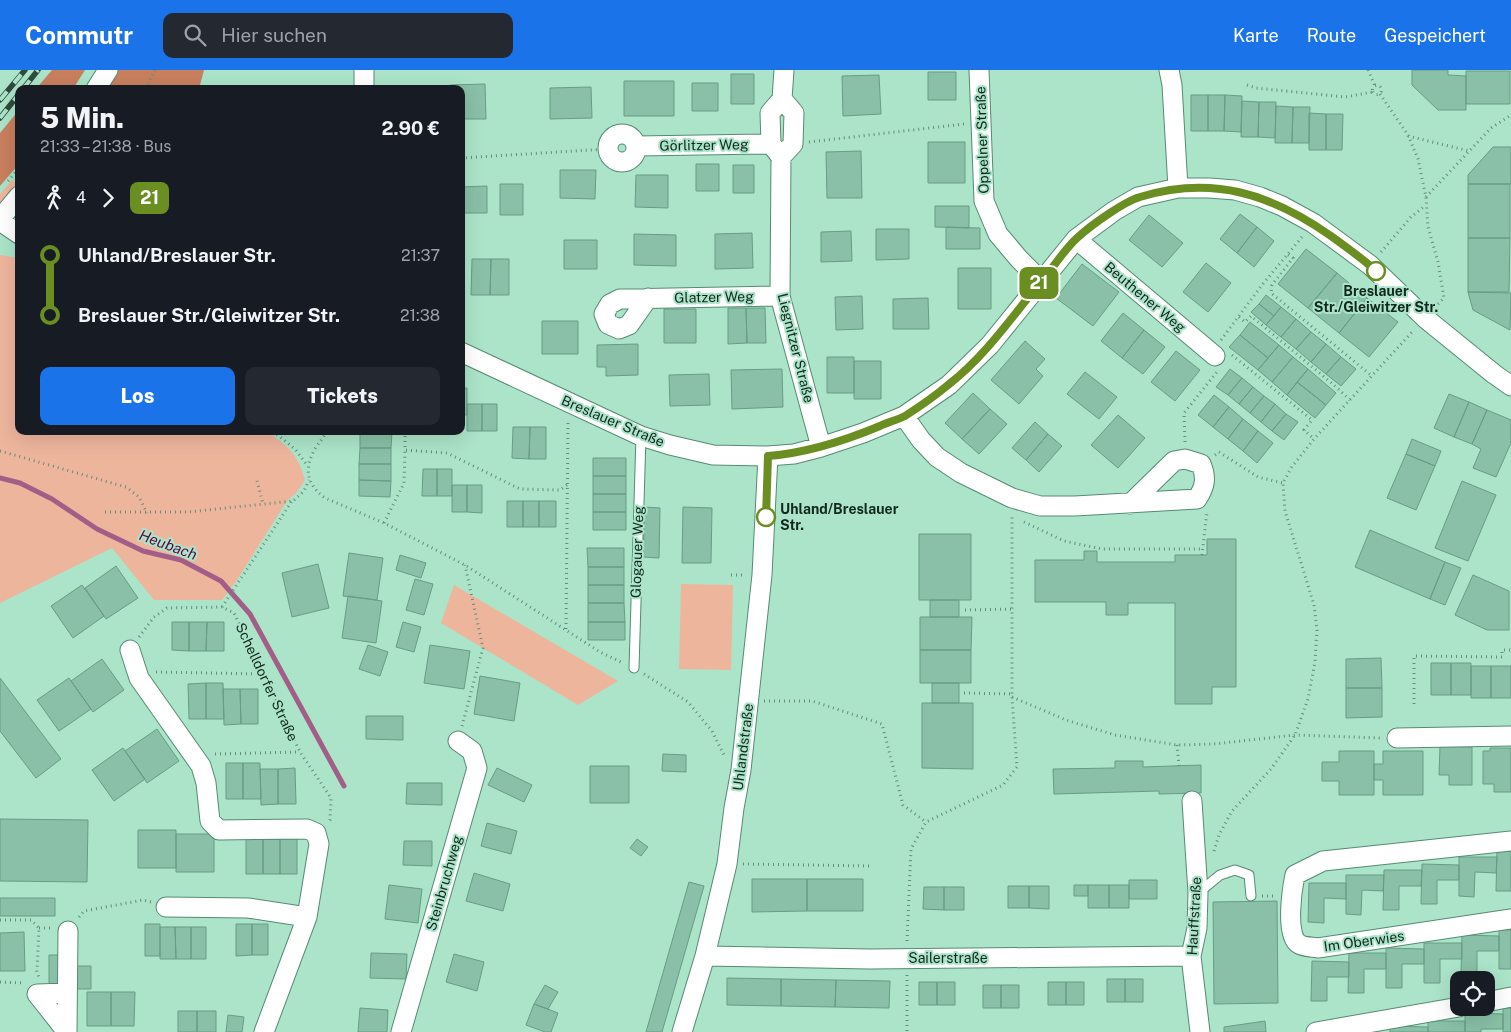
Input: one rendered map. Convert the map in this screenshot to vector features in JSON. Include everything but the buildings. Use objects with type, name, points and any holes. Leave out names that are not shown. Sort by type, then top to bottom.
[{"type":"street","points":[[99,85],[108,70]]},
{"type":"street","points":[[364,70],[364,85]]},
{"type":"street","name":"Liegnitzer Straße","points":[[784,70],[782,99],[794,114],[782,148],[780,296],[821,446]]},
{"type":"street","name":"Oppelner Straße","points":[[979,70],[984,201],[998,234],[1041,281]]},
{"type":"street","points":[[1169,70],[1172,85],[1178,188]]},
{"type":"street","name":"Görlitzer Weg","points":[[607,148],[612,159],[623,162],[633,157],[637,146],[782,148]]},
{"type":"street","name":"Breslauer Straße","points":[[465,354],[641,436],[670,445],[713,455],[768,456],[794,454],[863,433],[904,416],[948,385],[990,346],[1076,239],[1114,211],[1138,197],[1178,188],[1209,188],[1244,192],[1260,197],[1282,206],[1312,223],[1370,265],[1425,318],[1511,386]]},
{"type":"street","points":[[15,201],[0,220],[15,231]]},
{"type":"street","name":"Beuthener Weg","points":[[1076,239],[1214,356]]},
{"type":"street","name":"Glatzer Weg","points":[[648,298],[780,296]]},
{"type":"street","points":[[904,416],[921,440],[937,457],[1012,507],[1130,504],[1197,499],[1205,487]]},
{"type":"street","name":"Uhlandstraße","points":[[682,1032],[705,956],[727,864],[741,770],[762,575],[768,456]]},
{"type":"street","points":[[1130,504],[1174,461],[1185,459],[1201,464],[1205,474],[1207,516]]},
{"type":"street","points":[[130,650],[139,678],[200,766],[206,782],[210,821],[219,830],[307,829],[316,833],[319,844],[307,917],[264,1032]]},
{"type":"street","points":[[1397,738],[1511,736]]},
{"type":"street","name":"Steinbruchweg","points":[[401,1032],[477,768],[472,751],[458,741]]},
{"type":"street","name":"Hauffstraße","points":[[1192,801],[1197,884],[1197,928],[1191,956],[1200,1032]]},
{"type":"street","name":"Im Oberwies","points":[[1511,841],[1323,861],[1295,875],[1290,896],[1292,936],[1298,944],[1318,948],[1511,919]]},
{"type":"street","points":[[166,907],[248,908],[307,917]]},
{"type":"street","points":[[67,1032],[68,931]]},
{"type":"street","name":"Sailerstraße","points":[[705,956],[906,958],[1191,956]]},
{"type":"street","points":[[67,993],[37,994],[67,1032]]},
{"type":"street","points":[[1495,1000],[1511,997]]},
{"type":"street","points":[[1316,1032],[1450,1009]]},
{"type":"lane","name":"Glogauer Weg","points":[[634,668],[641,436]]},
{"type":"lane","points":[[1197,884],[1235,870],[1249,875],[1251,896]]},
{"type":"path","points":[[148,85],[155,70]]},
{"type":"path","points":[[1368,70],[1375,86],[1373,92]]},
{"type":"path","points":[[1197,884],[1210,863],[1219,835],[1232,811],[1271,769],[1295,736],[1308,699],[1315,662],[1317,630],[1314,605],[1285,511],[1283,483],[1291,468],[1314,439],[1444,298],[1438,262],[1428,227],[1426,197],[1418,159],[1408,135],[1380,94],[1373,92],[1345,97],[1256,88],[1247,85]]},
{"type":"path","points":[[1375,86],[1381,88],[1380,94]]},
{"type":"path","points":[[1426,197],[1491,128],[1511,115]]},
{"type":"path","points":[[782,148],[980,122]]},
{"type":"path","points":[[1408,135],[1469,151]]},
{"type":"path","points":[[465,158],[607,148]]},
{"type":"path","points":[[1370,265],[1412,217],[1426,206]]},
{"type":"path","points":[[1234,323],[1312,223]]},
{"type":"path","points":[[1288,255],[1293,258],[1272,285],[1272,294],[1372,376]]},
{"type":"path","points":[[1239,317],[1245,322],[1251,316],[1350,400]]},
{"type":"path","points":[[1214,356],[1226,350],[1312,420],[1304,430],[1314,439]]},
{"type":"path","points":[[1185,459],[1184,413],[1200,392]]},
{"type":"path","points":[[566,629],[568,418],[570,404]]},
{"type":"path","points":[[278,435],[295,449],[307,465],[310,480],[318,493],[325,498],[384,523],[465,564],[600,652],[634,668],[688,702],[712,730],[723,755],[741,770]]},
{"type":"path","points":[[307,465],[324,435]]},
{"type":"path","points":[[384,523],[404,483],[405,435]]},
{"type":"path","points":[[405,450],[447,453],[520,490],[560,490],[568,485]]},
{"type":"path","points":[[0,451],[126,486],[139,497],[147,513]]},
{"type":"path","points":[[1219,452],[1258,477],[1283,483]]},
{"type":"path","points":[[130,650],[154,617],[167,608],[222,607],[226,598],[238,584],[293,501],[304,491],[310,480]]},
{"type":"path","points":[[257,481],[263,504]]},
{"type":"path","points":[[106,512],[188,512],[293,501]]},
{"type":"path","points":[[1012,507],[1064,541],[1102,549],[1202,549]]},
{"type":"path","points":[[907,1032],[906,958],[911,848],[926,822],[1003,784],[1017,767],[1012,695],[1012,507]]},
{"type":"path","points":[[1202,555],[1207,516]]},
{"type":"path","points":[[458,741],[483,648],[465,564]]},
{"type":"path","name":"Schelldorfer Straße","points":[[222,607],[234,613],[300,752],[331,798],[330,820],[316,833]]},
{"type":"path","points":[[965,610],[1013,609]]},
{"type":"path","points":[[1414,704],[1414,656],[1502,657],[1502,650],[1511,650]]},
{"type":"path","points":[[139,678],[151,672],[262,674]]},
{"type":"path","points":[[964,693],[1012,695],[1066,720],[1115,736],[1177,744],[1214,744],[1295,736],[1397,738]]},
{"type":"path","points":[[749,701],[812,701],[882,724],[903,805],[926,822]]},
{"type":"path","points":[[1177,744],[1179,766]]},
{"type":"path","points":[[192,755],[300,752]]},
{"type":"path","points":[[727,864],[872,866]]},
{"type":"path","points":[[1251,896],[1290,896]]},
{"type":"path","points":[[68,931],[70,926],[84,911],[143,900],[166,907]]},
{"type":"path","points":[[0,920],[31,920],[39,928],[37,971],[41,984]]},
{"type":"path","points":[[0,982],[33,983]]},
{"type":"shaded area","points":[[52,70],[85,70],[76,85],[39,85]]},
{"type":"shaded area","points":[[117,70],[204,70],[200,85],[108,85]]},
{"type":"shaded area","points":[[15,115],[15,169],[0,186],[0,133]]},
{"type":"shaded area","points":[[12,180],[15,182],[15,188],[0,205],[0,194]]},
{"type":"shaded area","points":[[0,255],[15,257],[15,435],[272,435],[291,451],[299,463],[305,480],[297,492],[287,501],[235,583],[222,600],[154,600],[112,548],[0,603]]},
{"type":"shaded area","points":[[681,584],[733,585],[731,670],[679,669]]},
{"type":"shaded area","points":[[454,585],[618,681],[578,705],[441,623]]},
{"type":"waterway","name":"Heubach","points":[[0,478],[20,483],[52,499],[97,529],[143,551],[181,560],[221,581],[250,614],[344,786]]},
{"type":"railway","points":[[0,100],[25,70]]},
{"type":"railway","points":[[26,85],[38,70]]},
{"type":"railway","points":[[0,118],[15,99]]},
{"type":"bus line","name":"21","points":[[766,517],[768,456],[794,454],[863,433],[904,416],[948,385],[990,346],[1076,239],[1114,211],[1138,197],[1178,188],[1235,190],[1260,197],[1282,206],[1312,223],[1376,271]]},
{"type":"place","name":"Breslauer Str./Gleiwitzer Str.","points":[[1376,271]]},
{"type":"place","name":"Uhland/Breslauer Str.","points":[[766,517]]}]
